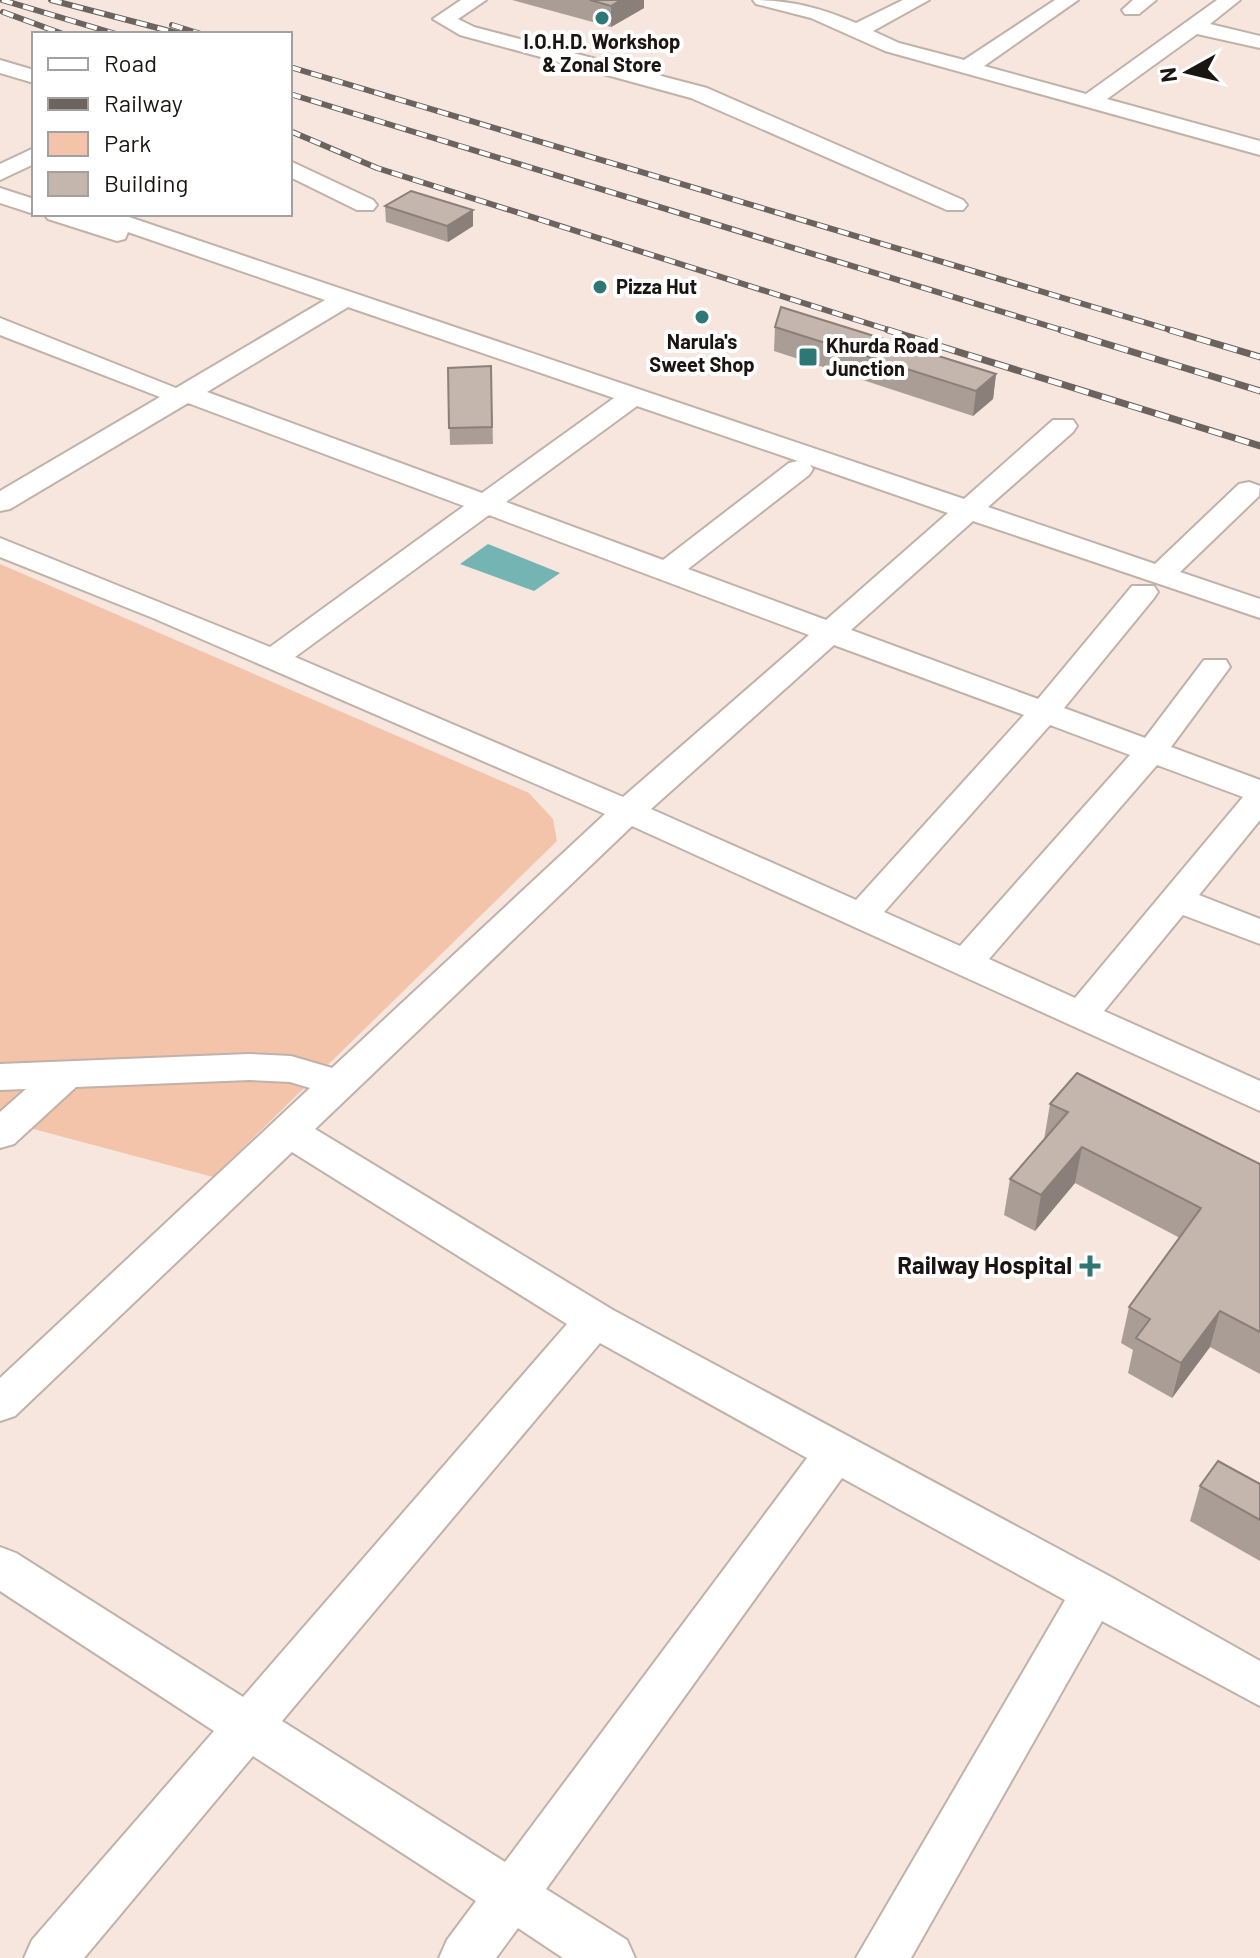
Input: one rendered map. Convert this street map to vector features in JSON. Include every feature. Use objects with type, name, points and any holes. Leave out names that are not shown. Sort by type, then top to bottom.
[{"type":"street","points":[[476,0],[443,19],[467,31],[699,93],[955,205]]},
{"type":"street","points":[[763,0],[818,14],[858,30],[880,43],[1260,148]]},
{"type":"street","points":[[818,14],[841,0]]},
{"type":"street","points":[[858,30],[919,0]]},
{"type":"street","points":[[967,68],[1068,0]]},
{"type":"street","points":[[1089,102],[1230,0]]},
{"type":"street","points":[[1195,27],[1260,42]]},
{"type":"street","points":[[0,66],[32,76]]},
{"type":"street","points":[[0,173],[32,156]]},
{"type":"street","points":[[292,169],[365,205]]},
{"type":"street","points":[[0,182],[32,192]]},
{"type":"street","points":[[0,195],[32,206]]},
{"type":"street","points":[[62,216],[634,396],[970,510],[1152,583],[1260,609]]},
{"type":"street","points":[[102,216],[329,299]]},
{"type":"street","points":[[0,503],[175,391],[329,299]]},
{"type":"street","points":[[0,326],[487,502],[1260,795],[1082,1014]]},
{"type":"street","points":[[0,487],[175,391]]},
{"type":"street","points":[[273,659],[634,396]]},
{"type":"street","points":[[0,1404],[627,812],[1063,426]]},
{"type":"street","points":[[667,571],[799,469]]},
{"type":"street","points":[[861,916],[1043,713],[1152,583],[1249,490]]},
{"type":"street","points":[[0,547],[273,659],[627,812],[964,965],[1082,1014],[1260,1097]]},
{"type":"street","points":[[964,965],[1150,753],[1215,667]]},
{"type":"street","points":[[1176,899],[1260,932]]},
{"type":"street","points":[[0,1077],[249,1067],[291,1069],[340,1084]]},
{"type":"street","points":[[0,1134],[66,1075]]},
{"type":"street","points":[[290,1132],[595,1320],[835,1454],[1095,1591],[1260,1685]]},
{"type":"street","points":[[50,1958],[595,1320]]},
{"type":"street","points":[[465,1958],[835,1454]]},
{"type":"street","points":[[0,1567],[609,1958]]},
{"type":"street","points":[[882,1958],[1095,1591]]},
{"type":"green space","points":[[0,564],[529,793],[553,819],[557,841],[213,1177],[0,1120]]},
{"type":"water","points":[[488,544],[560,573],[534,591],[460,564]]},
{"type":"building","points":[[590,0],[621,0],[611,6]]},
{"type":"building","points":[[411,191],[473,210],[447,226],[385,206]]},
{"type":"building","points":[[781,307],[996,374],[976,391],[775,327]]},
{"type":"building","points":[[491,366],[492,427],[449,428],[448,368]]},
{"type":"building","points":[[1077,1073],[1260,1164],[1260,1332],[1220,1311],[1181,1363],[1136,1338],[1150,1319],[1129,1307],[1201,1208],[1082,1147],[1041,1195],[1010,1179],[1068,1112],[1050,1104]]},
{"type":"building","points":[[1218,1461],[1260,1484],[1260,1520],[1200,1486]]},
{"type":"railway","points":[[2,0],[109,32]]},
{"type":"railway","points":[[51,0],[173,32]]},
{"type":"railway","points":[[3,12],[58,32]]},
{"type":"railway","points":[[172,25],[195,32]]},
{"type":"railway","points":[[292,68],[1177,332]]},
{"type":"railway","points":[[292,95],[1068,332]]},
{"type":"railway","points":[[292,132],[377,168],[895,332]]},
{"type":"railway","points":[[888,330],[1260,446]]},
{"type":"railway","points":[[1061,330],[1260,391]]},
{"type":"railway","points":[[1170,330],[1260,357]]},
{"type":"place","name":"I.O.H.D. Workshop & Zonal Store","points":[[602,18]]},
{"type":"place","name":"Pizza Hut","points":[[600,287]]},
{"type":"place","name":"Narula's Sweet Shop","points":[[702,317]]},
{"type":"place","name":"Khurda Road Junction","points":[[808,357]]},
{"type":"place","name":"Railway Hospital","points":[[1090,1266]]}]
